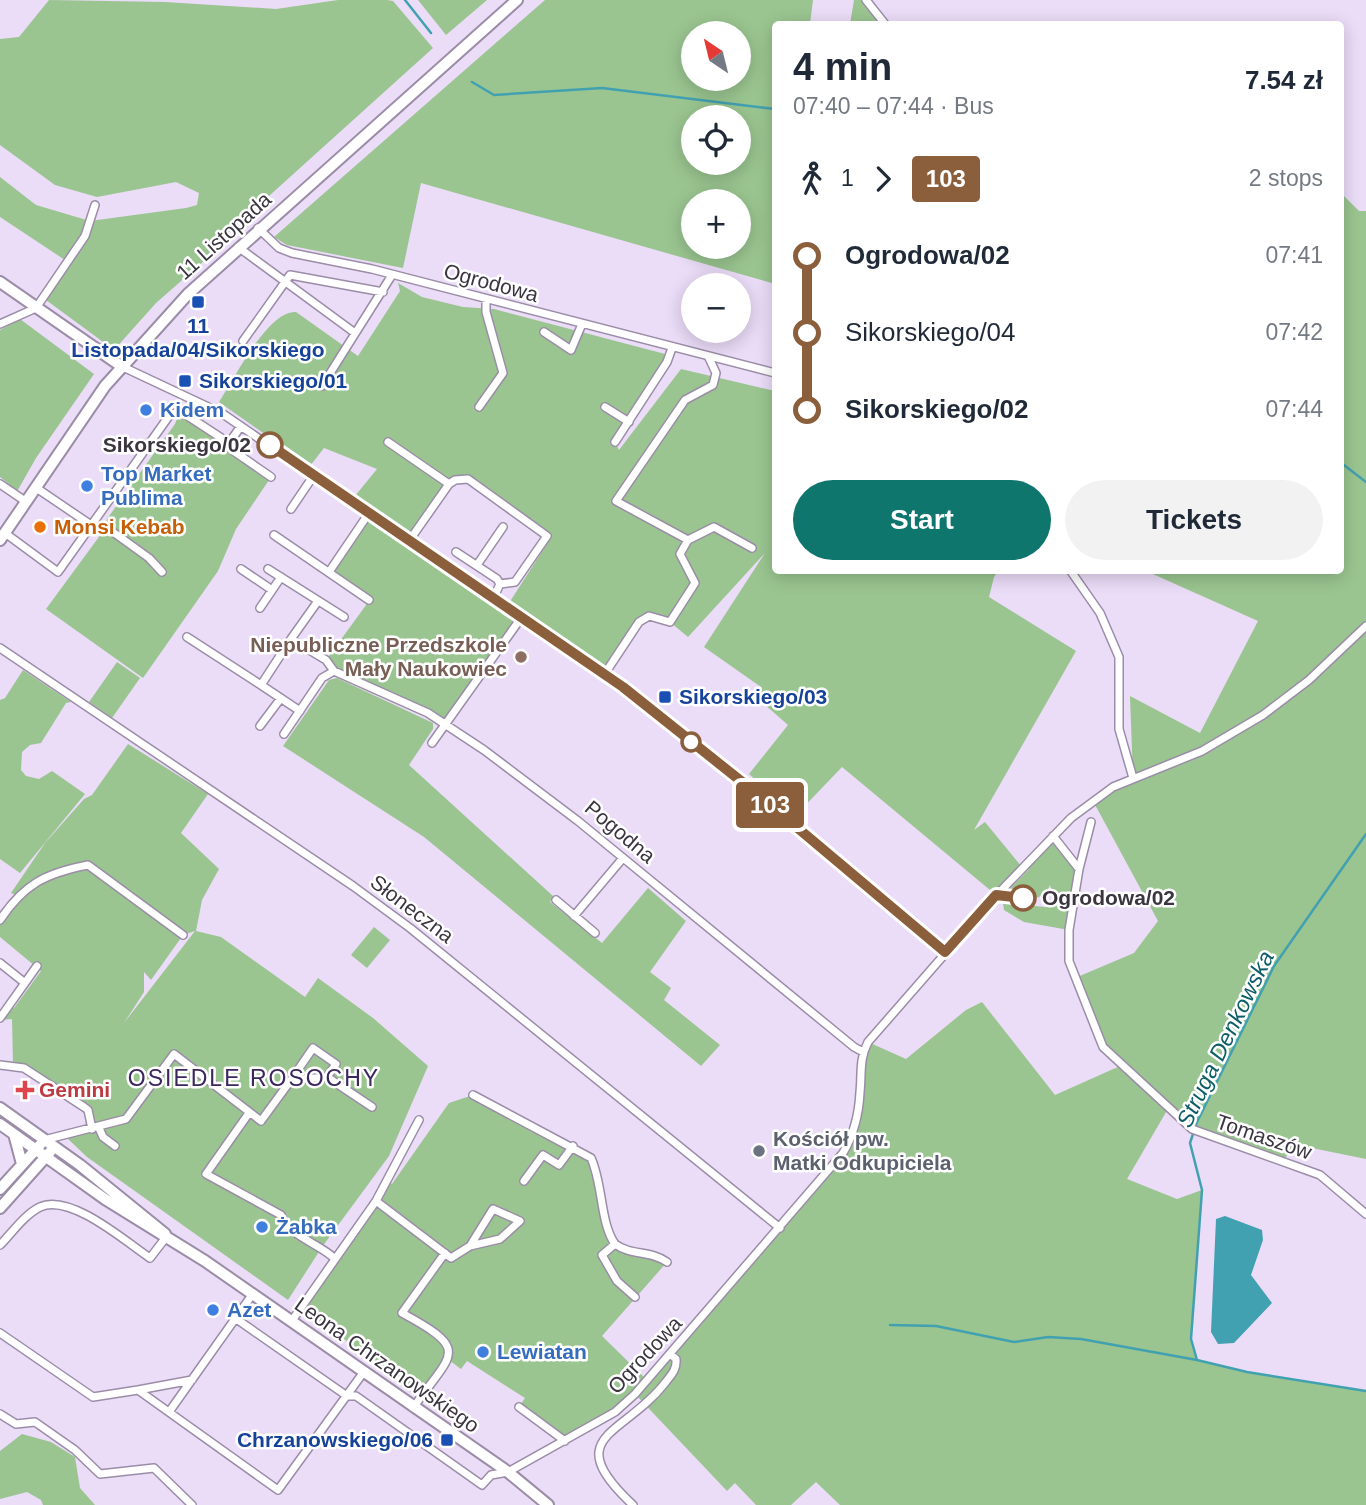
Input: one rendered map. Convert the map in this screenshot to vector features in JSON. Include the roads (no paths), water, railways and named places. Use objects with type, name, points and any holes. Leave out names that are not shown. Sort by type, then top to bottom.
[{"type":"street","name":"11 Listopada","points":[[2,536],[121,366],[188,294],[258,228],[517,0]]},
{"type":"street","points":[[866,0],[883,21]]},
{"type":"street","points":[[0,324],[36,308],[85,236],[95,205]]},
{"type":"street","name":"Ogrodowa","points":[[258,228],[267,239],[292,253],[392,275],[709,359]]},
{"type":"street","points":[[238,247],[355,333]]},
{"type":"street","points":[[243,341],[283,282],[292,275],[383,292]]},
{"type":"street","points":[[322,386],[392,275]]},
{"type":"street","points":[[0,282],[121,366],[181,393],[242,426],[604,675],[756,793],[945,952]]},
{"type":"street","points":[[479,407],[503,373],[486,312],[486,300]]},
{"type":"street","points":[[544,332],[571,350],[582,324]]},
{"type":"street","points":[[615,442],[667,362],[671,348]]},
{"type":"street","points":[[709,359],[772,372]]},
{"type":"street","points":[[688,540],[616,501],[685,400],[713,385],[716,373],[709,359]]},
{"type":"street","points":[[605,407],[629,422]]},
{"type":"street","points":[[2,536],[58,572],[169,416],[180,411],[229,443],[232,450],[271,477]]},
{"type":"street","points":[[229,443],[242,426]]},
{"type":"street","points":[[388,442],[449,484]]},
{"type":"street","points":[[291,509],[314,475]]},
{"type":"street","points":[[409,541],[449,484],[455,480],[468,479],[547,536],[515,582],[500,584],[456,552]]},
{"type":"street","points":[[0,484],[25,501]]},
{"type":"street","points":[[35,487],[91,525],[106,527],[149,558],[162,572]]},
{"type":"street","points":[[329,572],[369,513]]},
{"type":"street","points":[[477,565],[503,527]]},
{"type":"street","points":[[604,675],[639,622],[649,616],[670,622],[682,608],[695,583],[680,554],[688,540],[714,527],[752,548]]},
{"type":"street","points":[[274,535],[369,600]]},
{"type":"street","points":[[241,569],[272,590]]},
{"type":"street","points":[[268,569],[344,617]]},
{"type":"street","points":[[1073,574],[1100,613],[1119,657],[1119,729],[1133,778]]},
{"type":"street","points":[[260,608],[281,577]]},
{"type":"street","points":[[493,599],[500,584]]},
{"type":"street","points":[[261,685],[318,601]]},
{"type":"street","points":[[432,743],[521,618]]},
{"type":"street","points":[[863,1052],[868,1042],[945,952],[1053,836],[1093,801],[1133,778],[1202,751],[1263,715],[1309,680],[1366,626]]},
{"type":"street","points":[[187,637],[300,711]]},
{"type":"street","points":[[284,734],[322,678],[334,671],[326,660],[291,639]]},
{"type":"street","name":"Słoneczna","points":[[0,648],[353,886],[410,928],[780,1228]]},
{"type":"street","name":"Pogodna","points":[[334,671],[375,687],[447,724],[552,800],[863,1052]]},
{"type":"street","points":[[260,726],[281,698]]},
{"type":"street","name":"Tomaszów","points":[[1091,822],[1079,869],[1069,930],[1069,961],[1103,1047],[1192,1129],[1320,1175],[1366,1214]]},
{"type":"street","points":[[1053,836],[1079,869]]},
{"type":"street","points":[[574,916],[623,858]]},
{"type":"street","points":[[0,920],[17,895],[25,889],[56,871],[88,865],[183,935]]},
{"type":"street","points":[[556,900],[595,933]]},
{"type":"street","points":[[0,975],[3,965],[25,983]]},
{"type":"street","points":[[0,1018],[37,966]]},
{"type":"street","points":[[0,1189],[44,1140],[117,1124],[134,1111],[174,1054],[261,1121],[313,1048],[336,1064],[327,1077]]},
{"type":"street","name":"Ogrodowa","points":[[347,1396],[356,1396],[482,1485],[491,1475],[508,1472],[615,1412],[670,1354],[780,1228],[847,1146],[858,1114],[863,1052]]},
{"type":"street","points":[[0,1065],[24,1068],[84,1107],[88,1110],[95,1129],[115,1146]]},
{"type":"street","points":[[291,1080],[327,1077],[372,1107]]},
{"type":"street","points":[[473,1095],[585,1153],[594,1164],[602,1192],[609,1236],[615,1244],[621,1249],[657,1255],[667,1262]]},
{"type":"street","name":"Leona Chrzanowskiego","points":[[0,1108],[157,1224],[167,1236]]},
{"type":"street","points":[[249,1113],[206,1174],[281,1215],[285,1224],[322,1247],[334,1258]]},
{"type":"street","points":[[291,1322],[376,1201],[419,1120]]},
{"type":"street","name":"Leona Chrzanowskiego","points":[[0,1124],[508,1472],[546,1504]]},
{"type":"street","points":[[15,1135],[22,1164]]},
{"type":"street","points":[[0,1208],[66,1137]]},
{"type":"street","points":[[524,1181],[543,1155],[559,1165],[573,1146]]},
{"type":"street","points":[[376,1201],[451,1258],[470,1246],[500,1239],[520,1221],[493,1209],[470,1246]]},
{"type":"street","points":[[0,1245],[31,1212],[51,1203],[72,1207],[150,1258],[167,1236]]},
{"type":"street","points":[[615,1244],[602,1255],[617,1281],[635,1297]]},
{"type":"street","points":[[413,1408],[449,1360],[449,1346],[438,1332],[402,1313],[445,1253]]},
{"type":"street","points":[[169,1412],[252,1295]]},
{"type":"street","points":[[235,1318],[347,1396]]},
{"type":"street","points":[[0,1333],[93,1397],[192,1380]]},
{"type":"street","points":[[633,1505],[607,1481],[598,1464],[598,1455],[609,1433],[648,1402],[674,1371],[676,1359],[670,1354]]},
{"type":"street","points":[[138,1390],[278,1490],[363,1373]]},
{"type":"street","points":[[519,1407],[565,1441]]},
{"type":"street","points":[[0,1414],[16,1424],[35,1422],[75,1450],[100,1474],[154,1468],[192,1505]]},
{"type":"water","points":[[1225,1216],[1262,1230],[1263,1240],[1251,1275],[1272,1303],[1234,1343],[1218,1344],[1211,1332],[1216,1219]]},
{"type":"waterway","name":"Struga Denkowska","points":[[405,0],[431,33]]},
{"type":"waterway","name":"Struga Denkowska","points":[[472,82],[494,95],[602,88],[772,109]]},
{"type":"waterway","name":"Struga Denkowska","points":[[1344,465],[1366,482]]},
{"type":"waterway","name":"Struga Denkowska","points":[[1366,834],[1274,966],[1197,1122],[1190,1143],[1202,1190],[1191,1339],[1197,1360],[1247,1372],[1366,1391]]},
{"type":"waterway","points":[[890,1325],[936,1326],[1014,1342],[1048,1337],[1081,1339],[1197,1360]]},
{"type":"place","name":"11 Listopada/04/Sikorskiego","points":[[198,302]]},
{"type":"place","name":"Sikorskiego/01","points":[[185,381]]},
{"type":"place","name":"Kidem","points":[[146,410]]},
{"type":"place","name":"Sikorskiego/02","points":[[270,445]]},
{"type":"place","name":"Top Market Publima","points":[[87,486]]},
{"type":"place","name":"Monsi Kebab","points":[[40,527]]},
{"type":"place","name":"Niepubliczne Przedszkole Mały Naukowiec","points":[[521,657]]},
{"type":"place","name":"Sikorskiego/03","points":[[665,697]]},
{"type":"place","name":"Ogrodowa/02","points":[[1023,898]]},
{"type":"place","name":"Gemini","points":[[25,1090]]},
{"type":"place","name":"Kościół pw. Matki Odkupiciela","points":[[759,1151]]},
{"type":"place","name":"Żabka","points":[[262,1227]]},
{"type":"place","name":"Azet","points":[[213,1310]]},
{"type":"place","name":"Lewiatan","points":[[483,1352]]},
{"type":"place","name":"Chrzanowskiego/06","points":[[447,1440]]},
{"type":"district","name":"OSIEDLE ROSOCHY","points":[[254,1078]]}]
